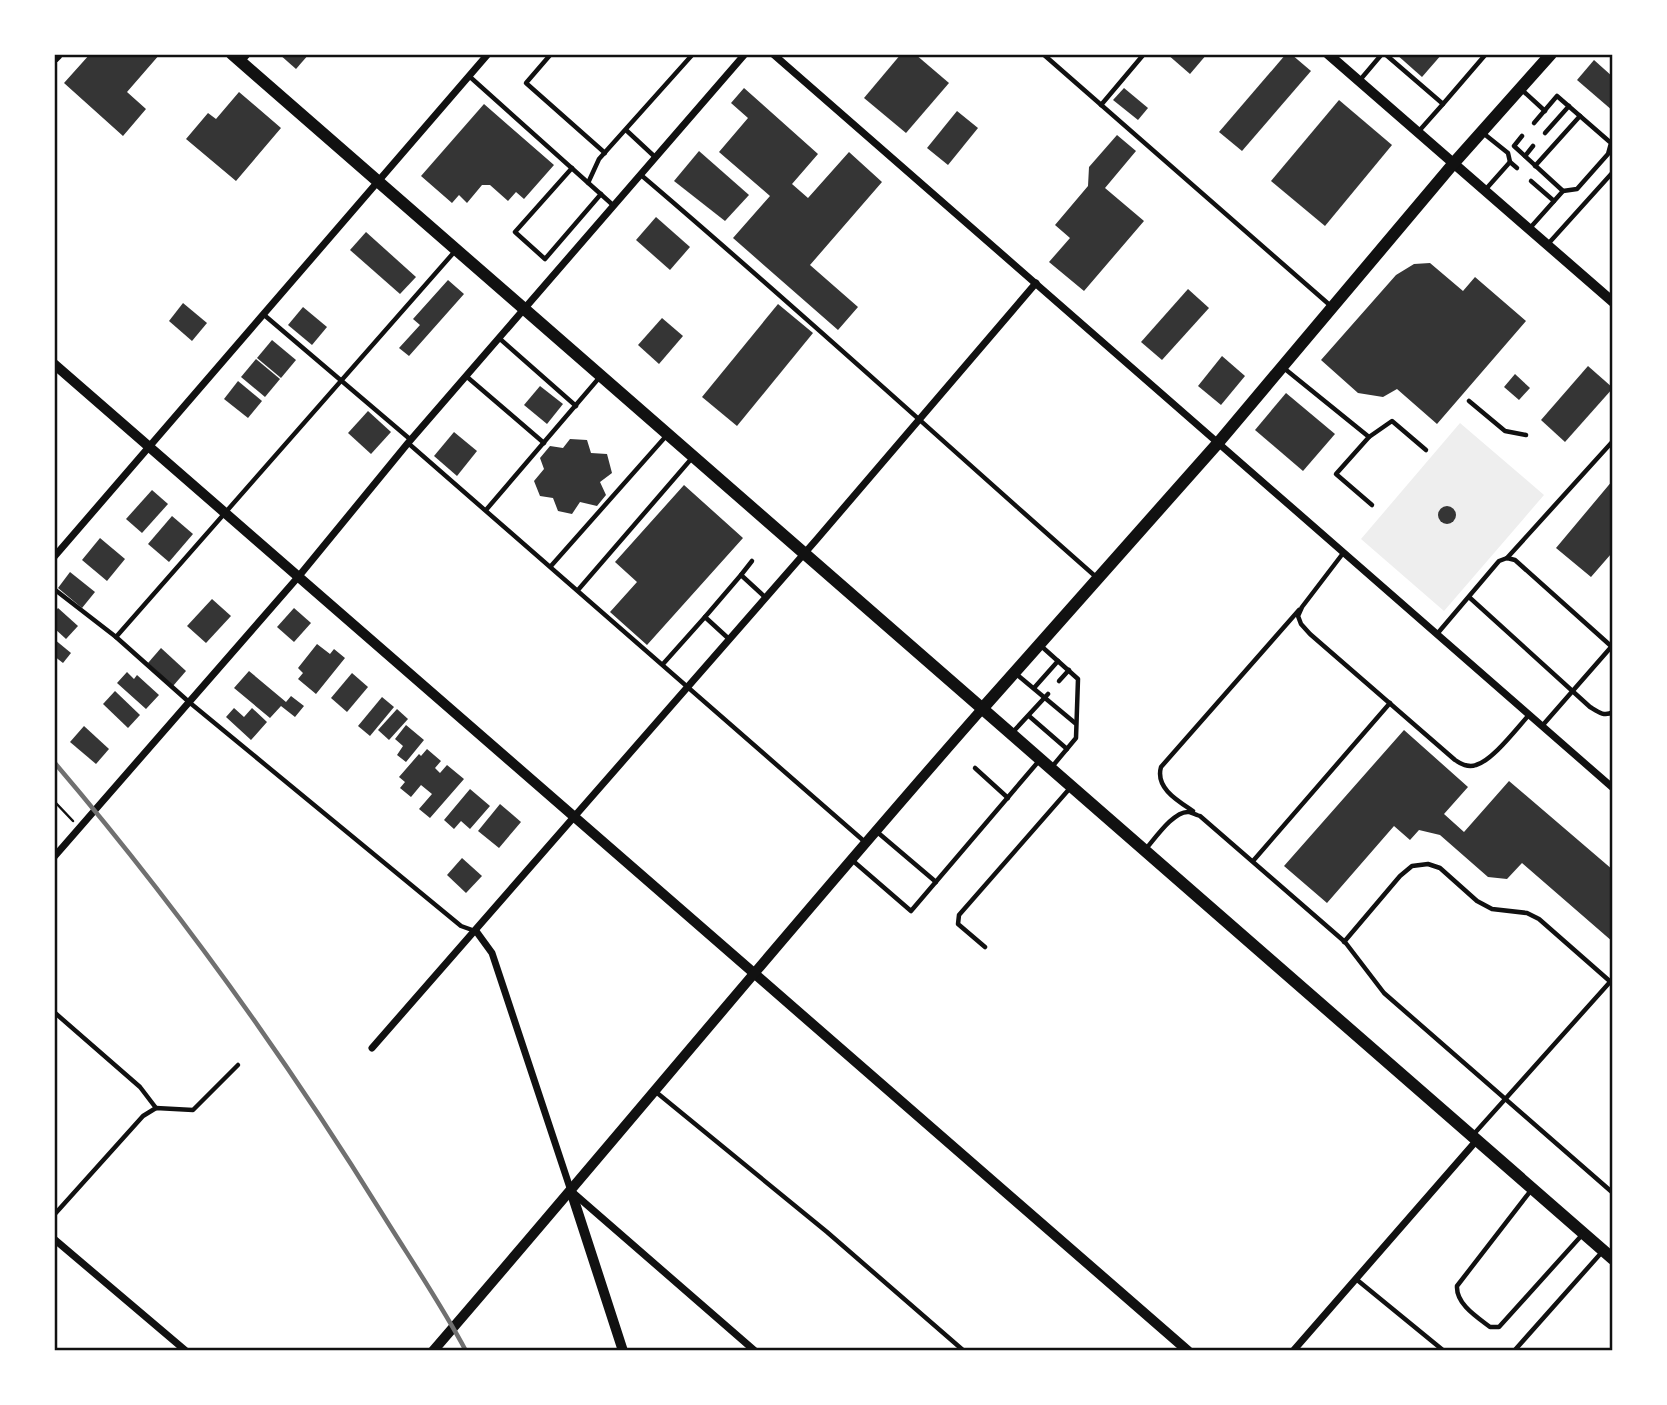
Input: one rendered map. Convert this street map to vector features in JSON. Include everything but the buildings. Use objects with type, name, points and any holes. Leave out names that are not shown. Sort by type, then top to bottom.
[{"type":"main road","points":[[982,709],[1218,443],[1453,164],[1551,54]]},
{"type":"main road","points":[[241,57],[378,182],[1608,1254]]},
{"type":"street","points":[[54,557],[488,54]]},
{"type":"street","points":[[54,857],[299,576],[466,376],[745,54]]},
{"type":"street","points":[[773,54],[1613,788]]},
{"type":"street","points":[[1328,54],[1613,302]]},
{"type":"street","points":[[372,1048],[805,554],[1036,283]]},
{"type":"street","points":[[54,364],[1188,1351]]},
{"type":"street","points":[[433,1351],[865,842],[982,709]]},
{"type":"street","points":[[476,931],[492,953],[623,1351]]},
{"type":"street","points":[[1293,1351],[1475,1138]]},
{"type":"street","points":[[571,1191],[755,1351]]},
{"type":"street","points":[[54,1239],[186,1351]]},
{"type":"lane","points":[[551,54],[526,83],[605,153]]},
{"type":"lane","points":[[588,183],[605,153],[693,54]]},
{"type":"lane","points":[[1043,54],[1332,308]]},
{"type":"lane","points":[[1101,105],[1144,54]]},
{"type":"lane","points":[[1359,81],[1384,54],[1443,104]]},
{"type":"lane","points":[[1418,131],[1486,54]]},
{"type":"lane","points":[[470,76],[614,206]]},
{"type":"lane","points":[[1521,90],[1545,111]]},
{"type":"lane","points":[[1530,229],[1563,191],[1577,189],[1608,154],[1611,143],[1557,96],[1534,123]]},
{"type":"lane","points":[[1545,133],[1569,106]]},
{"type":"lane","points":[[1535,166],[1580,116]]},
{"type":"lane","points":[[626,130],[656,158]]},
{"type":"lane","points":[[1483,133],[1508,153],[1510,162],[1517,168]]},
{"type":"lane","points":[[1508,153],[1522,136]]},
{"type":"lane","points":[[1514,146],[1563,191]]},
{"type":"lane","points":[[1525,156],[1533,146]]},
{"type":"lane","points":[[1485,190],[1510,162]]},
{"type":"lane","points":[[572,168],[514,232],[545,259],[601,194]]},
{"type":"lane","points":[[1547,245],[1613,172]]},
{"type":"lane","points":[[641,175],[1099,579]]},
{"type":"lane","points":[[1531,181],[1554,201]]},
{"type":"lane","points":[[116,637],[456,250]]},
{"type":"lane","points":[[263,314],[865,842]]},
{"type":"lane","points":[[499,338],[576,406]]},
{"type":"lane","points":[[1281,366],[1369,437]]},
{"type":"lane","points":[[466,376],[544,443]]},
{"type":"lane","points":[[486,510],[601,376]]},
{"type":"lane","points":[[1469,401],[1504,431],[1526,435]]},
{"type":"lane","points":[[1372,505],[1336,474],[1369,437],[1392,421],[1426,450]]},
{"type":"lane","points":[[551,566],[667,435]]},
{"type":"lane","points":[[1437,634],[1499,561],[1507,558],[1613,441]]},
{"type":"lane","points":[[578,590],[693,457]]},
{"type":"lane","points":[[1344,552],[1302,607],[1161,767],[1159,775],[1163,785],[1344,942],[1384,993],[1613,1193]]},
{"type":"lane","points":[[1507,558],[1515,560],[1530,572],[1612,646],[1542,726]]},
{"type":"lane","points":[[663,664],[752,561]]},
{"type":"lane","points":[[741,575],[766,598]]},
{"type":"lane","points":[[54,589],[116,637],[189,702],[461,926],[476,931]]},
{"type":"lane","points":[[1469,597],[1600,714],[1613,712]]},
{"type":"lane","points":[[1302,607],[1298,616],[1300,624],[1455,760],[1466,766],[1475,766],[1485,760],[1529,715]]},
{"type":"lane","points":[[705,617],[730,640]]},
{"type":"lane","points":[[851,860],[911,911],[1008,797],[1067,749],[1076,738],[1078,678],[1039,644]]},
{"type":"lane","points":[[1034,688],[1058,661]]},
{"type":"lane","points":[[1059,681],[1069,670]]},
{"type":"lane","points":[[1015,672],[1076,724]]},
{"type":"lane","points":[[1012,734],[1046,696]]},
{"type":"lane","points":[[1253,861],[1390,703]]},
{"type":"lane","points":[[1029,716],[1067,749]]},
{"type":"lane","points":[[975,768],[1008,797]]},
{"type":"lane","points":[[985,947],[958,924],[959,915],[1072,787]]},
{"type":"lane","points":[[1144,851],[1170,821],[1181,813],[1189,812],[1200,816]]},
{"type":"lane","points":[[876,830],[936,882]]},
{"type":"lane","points":[[1344,942],[1400,876],[1412,866],[1428,864],[1440,867],[1477,901],[1492,909],[1527,913],[1539,919],[1611,983],[1506,1098],[1475,1138]]},
{"type":"lane","points":[[54,1012],[140,1087],[156,1108]]},
{"type":"lane","points":[[54,1215],[143,1116],[156,1108],[178,1107],[193,1110],[238,1065]]},
{"type":"lane","points":[[655,1092],[827,1232],[964,1351]]},
{"type":"lane","points":[[1532,1188],[1457,1286],[1461,1301],[1477,1317],[1490,1327],[1499,1326],[1584,1233]]},
{"type":"lane","points":[[1514,1351],[1608,1254]]},
{"type":"lane","points":[[1355,1278],[1444,1351]]},
{"type":"path","points":[[54,801],[80,828]]},
{"type":"shaded area","points":[[1460,423],[1544,495],[1444,611],[1361,539]]},
{"type":"railway","points":[[54,762],[143,870],[268,1040],[346,1156],[466,1351]]}]
